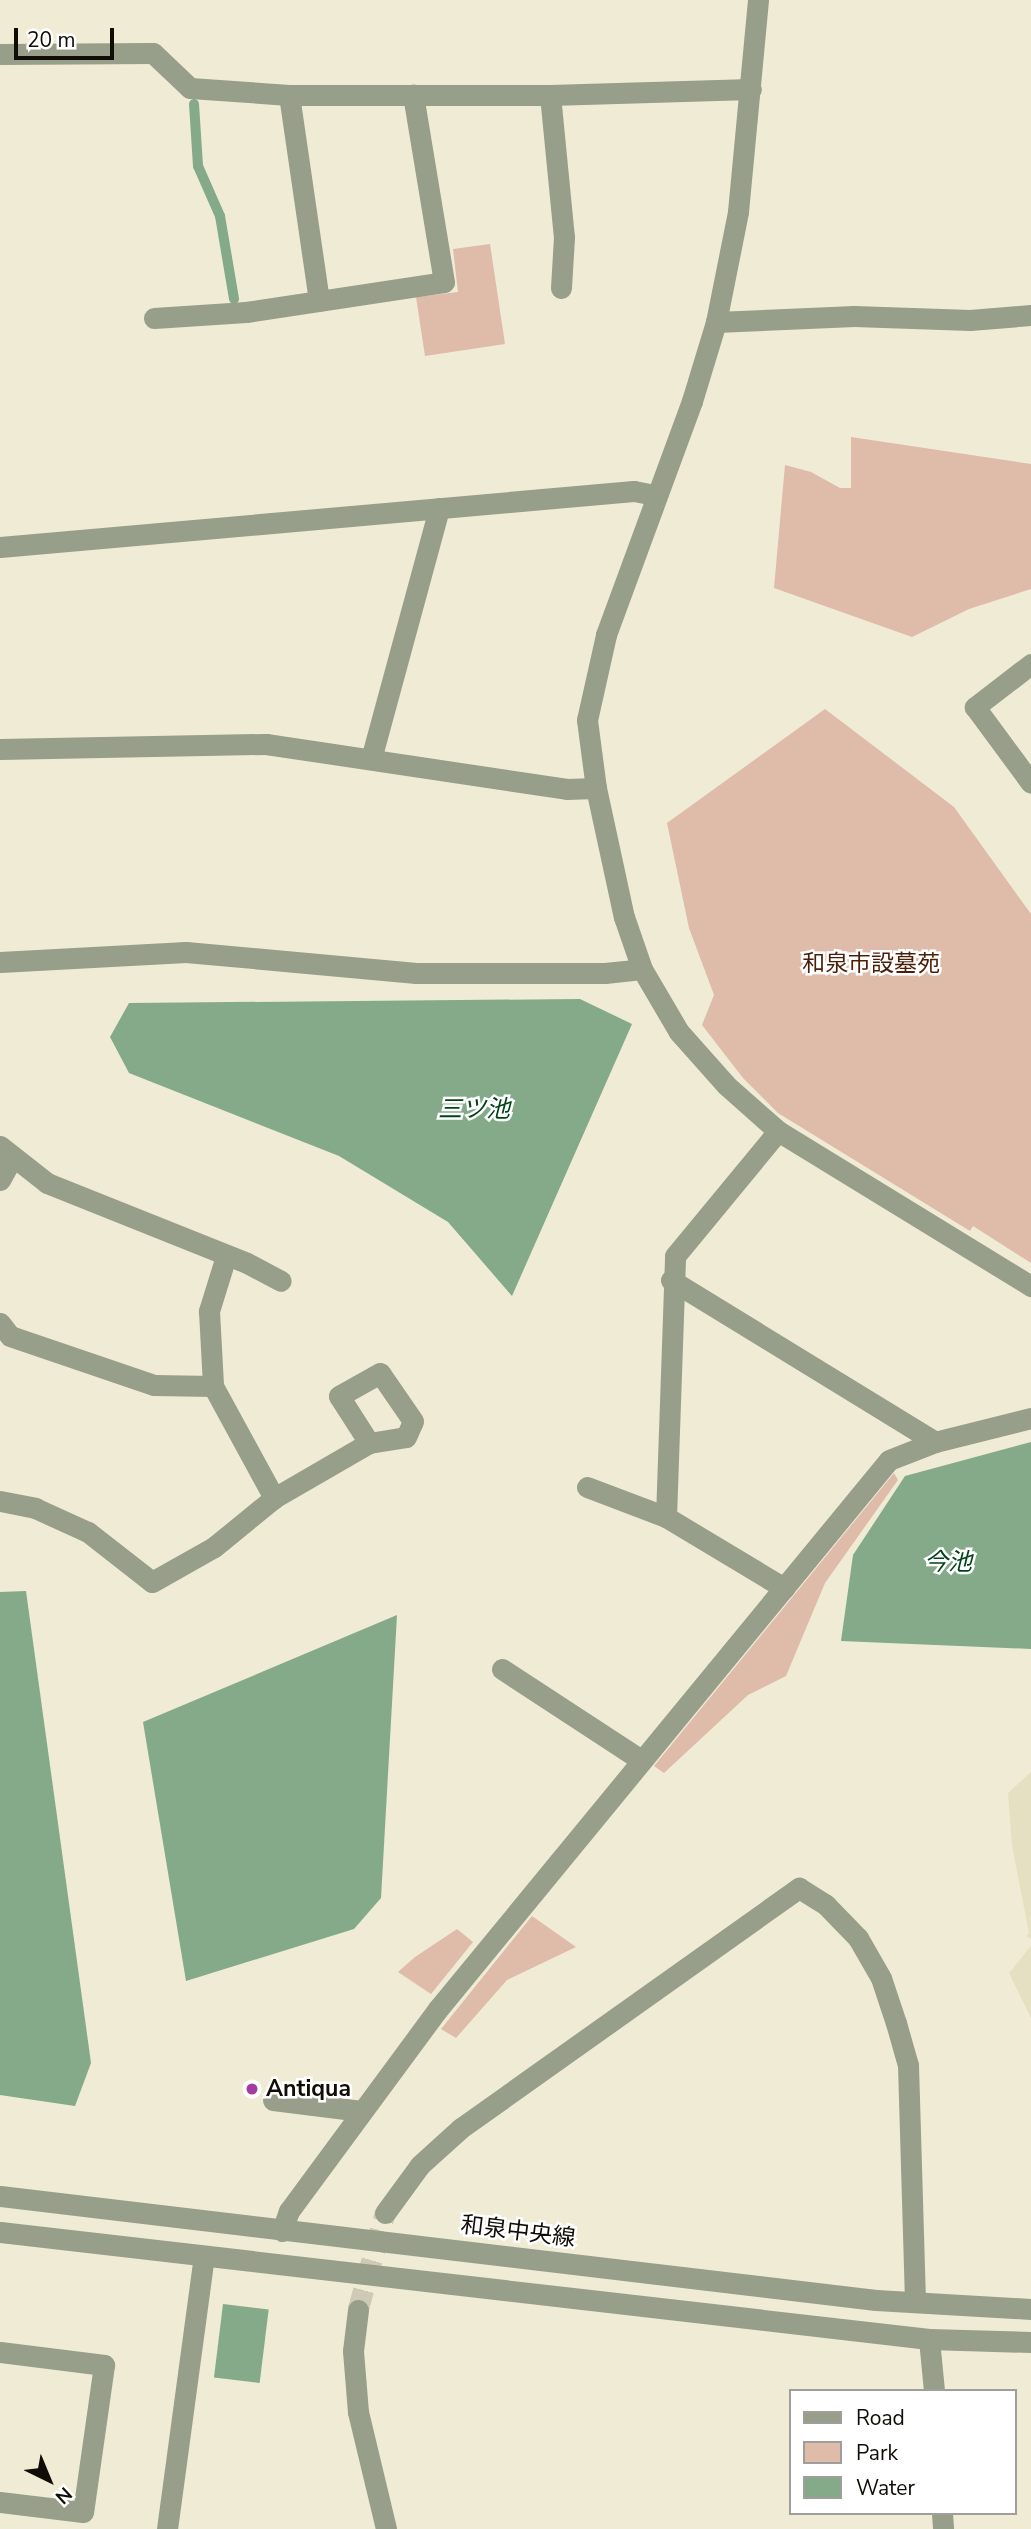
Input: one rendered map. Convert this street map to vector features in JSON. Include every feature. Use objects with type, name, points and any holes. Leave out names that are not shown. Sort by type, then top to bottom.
[{"type":"street","points":[[758,0],[738,212],[716,322],[692,401],[655,495],[606,635],[587,720],[596,788],[624,917],[642,969],[679,1032],[726,1085],[778,1131],[1031,1286]]},
{"type":"street","points":[[0,54],[153,53],[190,88],[289,94],[550,95],[751,89]]},
{"type":"street","points":[[289,94],[319,301]]},
{"type":"street","points":[[154,317],[246,312],[444,282],[412,95]]},
{"type":"street","points":[[550,95],[564,237],[561,289]]},
{"type":"street","points":[[716,322],[854,316],[970,320],[1031,315]]},
{"type":"street","points":[[0,547],[639,491],[655,495]]},
{"type":"street","points":[[371,759],[439,508]]},
{"type":"street","points":[[1031,664],[975,706],[1031,783]]},
{"type":"street","points":[[0,749],[266,744],[567,789],[596,788]]},
{"type":"street","points":[[0,962],[187,952],[416,973],[605,973],[642,969]]},
{"type":"street","points":[[666,1517],[671,1280],[675,1256],[778,1131]]},
{"type":"street","points":[[0,1180],[6,1152],[47,1183],[281,1281]]},
{"type":"street","points":[[226,1256],[209,1311],[213,1385],[274,1498]]},
{"type":"street","points":[[671,1280],[934,1442]]},
{"type":"street","points":[[3,1337],[154,1385],[213,1385]]},
{"type":"street","points":[[282,2231],[289,2211],[438,2008],[890,1460],[934,1442],[1031,1418]]},
{"type":"street","points":[[0,1501],[35,1508],[88,1532],[152,1582],[214,1547],[274,1498],[369,1443]]},
{"type":"street","points":[[587,1487],[666,1517],[784,1588]]},
{"type":"street","points":[[502,1669],[641,1760]]},
{"type":"street","points":[[385,2213],[420,2165],[461,2127],[799,1888],[826,1905],[858,1938],[881,1978],[908,2065],[915,2302]]},
{"type":"street","points":[[273,2100],[361,2111]]},
{"type":"street","name":"和泉中央線","points":[[0,2196],[876,2300],[1031,2309]]},
{"type":"street","points":[[0,2232],[929,2339],[1031,2342]]},
{"type":"street","points":[[167,2529],[204,2257]]},
{"type":"street","points":[[358,2310],[353,2351],[358,2412],[386,2529]]},
{"type":"street","points":[[929,2339],[934,2389]]},
{"type":"street","points":[[0,2353],[104,2365],[83,2512],[0,2502]]},
{"type":"shaded area","points":[[1031,1772],[1031,1939],[1026,1936],[1029,1933],[1012,1846],[1008,1793]]},
{"type":"shaded area","points":[[1031,1946],[1031,2018],[1009,1973]]},
{"type":"green space","points":[[490,244],[505,344],[425,356],[416,297],[458,292],[453,249]]},
{"type":"green space","points":[[851,437],[1031,464],[1031,589],[969,609],[912,637],[774,588],[785,465],[811,472],[840,488],[851,488]]},
{"type":"green space","name":"和泉市設墓苑","points":[[825,709],[954,807],[1031,914],[1031,1263],[973,1226],[970,1231],[778,1113],[743,1078],[702,1025],[714,995],[689,928],[667,823]]},
{"type":"green space","points":[[894,1473],[898,1480],[825,1583],[786,1676],[748,1695],[664,1773],[654,1766]]},
{"type":"green space","points":[[532,1916],[576,1947],[507,1980],[456,2038],[441,2029]]},
{"type":"green space","points":[[457,1929],[473,1942],[431,1994],[398,1972],[415,1957]]},
{"type":"water","name":"三ツ池","points":[[580,999],[632,1024],[512,1296],[448,1222],[339,1156],[129,1073],[110,1037],[129,1003]]},
{"type":"water","name":"今池","points":[[1031,1442],[1031,1649],[841,1641],[853,1555],[905,1476]]},
{"type":"water","points":[[26,1591],[91,2063],[75,2106],[0,2095],[0,1592]]},
{"type":"water","points":[[397,1615],[381,1898],[354,1929],[186,1981],[143,1722]]},
{"type":"water","points":[[223,2304],[269,2310],[260,2383],[214,2377]]},
{"type":"waterway","points":[[194,104],[198,166],[220,216],[234,299]]},
{"type":"tunnel","points":[[358,2310],[385,2213]]},
{"type":"place","name":"Antiqua","points":[[252,2089]]}]
